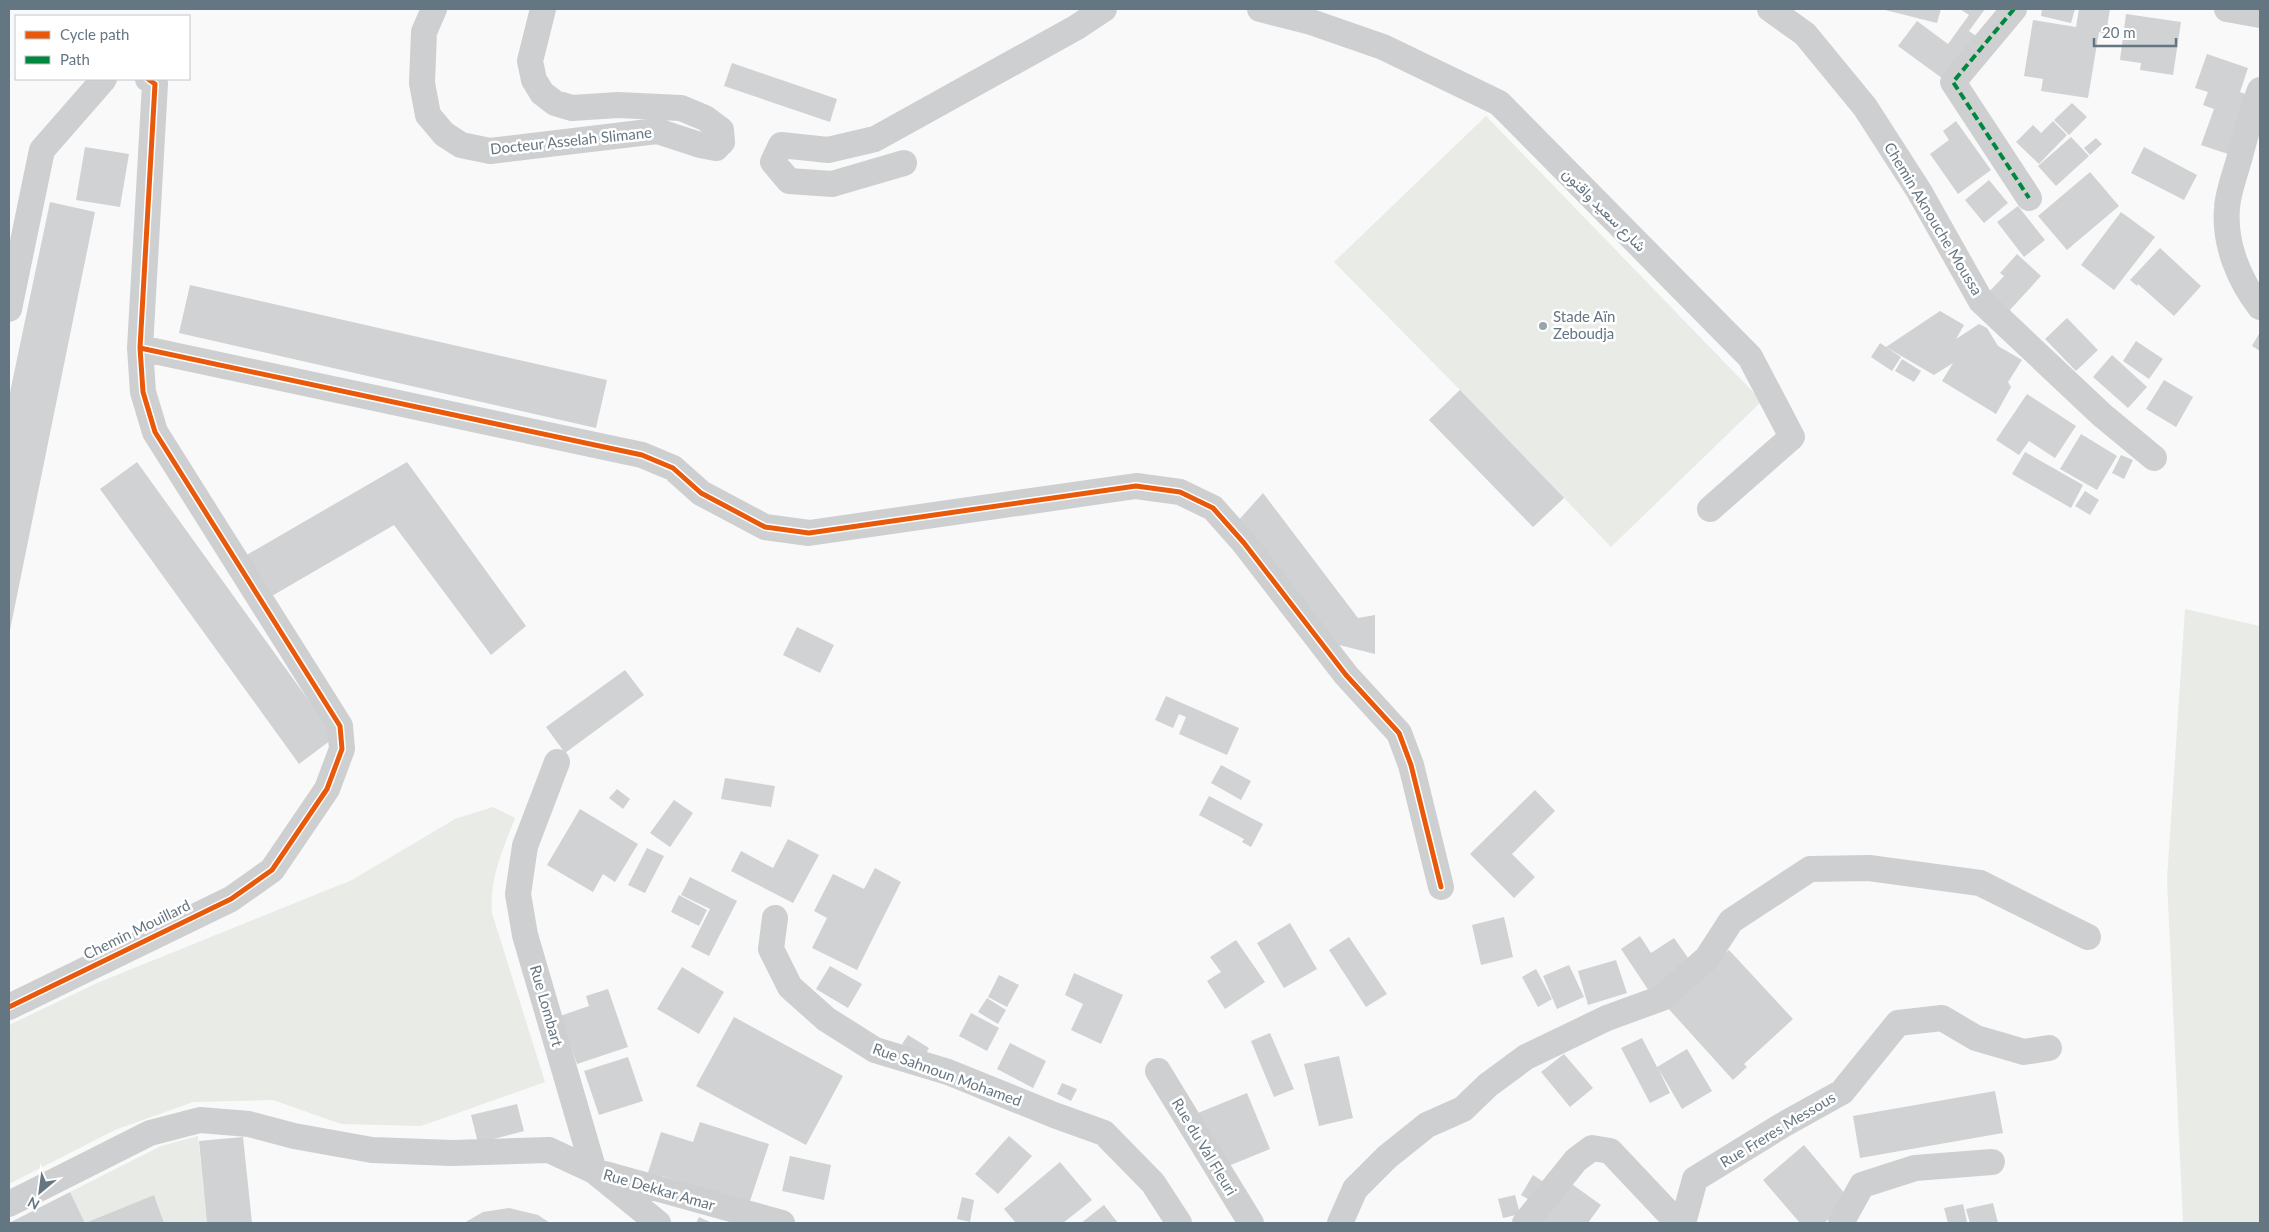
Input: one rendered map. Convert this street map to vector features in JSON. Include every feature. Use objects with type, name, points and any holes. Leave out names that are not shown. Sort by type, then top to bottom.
[{"type":"street","name":"Docteur Asselah Slimane","points":[[434,9],[424,32],[422,83],[428,116],[444,134],[461,145],[490,151],[657,131],[700,146],[716,148],[722,142],[721,130],[705,118],[680,108],[618,105],[572,108],[555,103],[542,93],[534,80],[530,61],[544,9]]},
{"type":"street","points":[[904,163],[832,184],[789,181],[773,162],[781,145],[828,150],[875,139],[1077,27],[1104,9]]},
{"type":"street","name":"شارع سعيد واقنون","points":[[1260,9],[1311,22],[1384,47],[1498,104],[1750,357],[1792,437],[1710,509]]},
{"type":"street","name":"Chemin Aknouche Moussa","points":[[1770,9],[1805,34],[1865,107],[1919,191],[1981,301],[2102,415],[2154,458]]},
{"type":"street","points":[[2014,9],[1953,82],[2029,198]]},
{"type":"street","points":[[2227,9],[2260,15]]},
{"type":"street","points":[[9,309],[42,150],[103,80]]},
{"type":"street","points":[[152,82],[140,348],[642,455],[673,468],[701,493],[726,508],[764,527],[792,531],[809,533],[1136,486],[1180,492],[1213,508],[1244,543],[1346,675],[1399,733],[1411,765],[1441,887]]},
{"type":"street","points":[[2260,90],[2253,109],[2227,207],[2228,238],[2236,268],[2250,295],[2260,307]]},
{"type":"street","name":"Chemin Mouillard","points":[[9,1007],[231,899],[272,870],[327,790],[342,749],[340,726],[155,432],[143,392],[140,348]]},
{"type":"street","name":"Rue Lombart","points":[[557,762],[525,846],[518,894],[525,935],[594,1171]]},
{"type":"street","points":[[1340,1223],[1355,1189],[1387,1157],[1427,1125],[1463,1109],[1488,1085],[1526,1057],[1607,1018],[1662,998],[1706,958],[1731,921],[1810,869],[1868,868],[1980,883],[2088,937]]},
{"type":"street","name":"Rue Sahnoun Mohamed","points":[[774,918],[771,949],[790,987],[826,1019],[875,1050],[948,1072],[1054,1116],[1104,1132],[1153,1183],[1179,1223]]},
{"type":"street","name":"Rue Freres Messous","points":[[1683,1223],[1695,1179],[1781,1126],[1842,1092],[1898,1023],[1942,1018],[1976,1038],[2024,1052],[2049,1048]]},
{"type":"street","name":"Rue du Val Fleuri","points":[[1158,1071],[1250,1223]]},
{"type":"street","points":[[9,1204],[150,1133],[200,1120],[249,1124],[294,1136],[372,1150],[452,1153],[549,1150],[594,1171],[658,1223]]},
{"type":"street","points":[[1525,1223],[1576,1160],[1592,1148],[1610,1151],[1678,1223]]},
{"type":"street","points":[[1841,1223],[1862,1185],[1915,1168],[1992,1162]]},
{"type":"street","name":"Rue Dekkar Amar","points":[[594,1171],[782,1223]]},
{"type":"shaded area","name":"Stade Aïn Zeboudja","points":[[1486,116],[1762,401],[1611,547],[1564,498],[1533,527],[1429,420],[1460,390],[1334,262]]},
{"type":"shaded area","points":[[2185,609],[2260,626],[2260,1223],[2183,1223],[2167,879]]},
{"type":"shaded area","points":[[493,807],[515,818],[495,876],[492,913],[545,1082],[421,1126],[341,1124],[273,1100],[193,1102],[115,1130],[9,1184],[9,1025],[97,983],[352,880],[455,819]]},
{"type":"shaded area","points":[[198,1136],[207,1223],[164,1223],[154,1195],[85,1223],[70,1192],[161,1146]]},
{"type":"building","points":[[1881,9],[1941,9],[1937,23]]},
{"type":"building","points":[[1960,9],[1985,9],[1969,31],[1979,38],[1946,81],[1898,46],[1917,21],[1948,44],[1969,15]]},
{"type":"building","points":[[2042,9],[2075,9],[2071,23],[2041,16]]},
{"type":"building","points":[[2079,9],[2110,9],[2106,34],[2099,32],[2088,98],[2041,91],[2043,79],[2024,76],[2033,20],[2076,27]]},
{"type":"building","points":[[2126,14],[2181,22],[2173,75],[2140,70],[2141,63],[2120,60]]},
{"type":"building","points":[[2207,54],[2248,68],[2240,92],[2248,95],[2228,154],[2201,145],[2214,109],[2203,105],[2208,92],[2195,88]]},
{"type":"building","points":[[732,63],[837,99],[830,122],[724,86]]},
{"type":"building","points":[[2072,103],[2087,117],[2069,135],[2054,120]]},
{"type":"building","points":[[1956,121],[1991,170],[1958,194],[1930,154],[1949,140],[1943,131]]},
{"type":"building","points":[[2053,121],[2067,135],[2039,164],[2016,142],[2033,125],[2041,133]]},
{"type":"building","points":[[2071,137],[2089,156],[2056,186],[2038,166]]},
{"type":"building","points":[[2096,138],[2102,144],[2090,155],[2084,148]]},
{"type":"building","points":[[85,147],[129,154],[120,207],[76,200]]},
{"type":"building","points":[[2144,147],[2197,175],[2184,200],[2131,173]]},
{"type":"building","points":[[2090,172],[2119,206],[2067,250],[2038,216]]},
{"type":"building","points":[[1989,180],[2008,203],[1984,223],[1965,200]]},
{"type":"building","points":[[50,202],[95,212],[10,630],[9,397]]},
{"type":"building","points":[[2018,206],[2045,240],[2024,257],[1997,222]]},
{"type":"building","points":[[2121,212],[2155,237],[2114,290],[2081,265]]},
{"type":"building","points":[[2160,248],[2201,286],[2174,316],[2138,284],[2137,286],[2130,280]]},
{"type":"building","points":[[2017,254],[2041,276],[2008,312],[1988,293],[2004,276],[2000,273]]},
{"type":"building","points":[[190,285],[607,380],[596,428],[179,333]]},
{"type":"building","points":[[1940,311],[1964,325],[1956,339],[1979,324],[1987,328],[1998,346],[2022,360],[2008,382],[2011,387],[1996,414],[1942,381],[1953,363],[1934,375],[1886,347]]},
{"type":"building","points":[[2067,318],[2098,350],[2076,371],[2045,339]]},
{"type":"building","points":[[2260,332],[2260,351],[2252,346]]},
{"type":"building","points":[[2136,341],[2163,359],[2149,379],[2123,361]]},
{"type":"building","points":[[1880,343],[1901,357],[1892,371],[1871,357]]},
{"type":"building","points":[[2112,355],[2147,387],[2128,408],[2093,377]]},
{"type":"building","points":[[1902,359],[1921,371],[1914,382],[1895,371]]},
{"type":"building","points":[[2164,380],[2193,397],[2176,427],[2146,409]]},
{"type":"building","points":[[1460,390],[1564,498],[1533,527],[1429,420]]},
{"type":"building","points":[[2027,394],[2076,426],[2055,458],[2029,441],[2019,455],[1996,440]]},
{"type":"building","points":[[2081,434],[2117,456],[2097,490],[2060,469]]},
{"type":"building","points":[[2025,452],[2083,485],[2071,508],[2012,474]]},
{"type":"building","points":[[2121,455],[2133,460],[2124,479],[2112,473]]},
{"type":"building","points":[[137,462],[335,737],[299,764],[100,489]]},
{"type":"building","points":[[407,462],[526,626],[491,655],[394,525],[265,600],[238,560]]},
{"type":"building","points":[[2085,491],[2099,500],[2090,515],[2075,506]]},
{"type":"building","points":[[1263,493],[1358,618],[1375,615],[1375,654],[1339,645],[1237,522]]},
{"type":"building","points":[[797,627],[834,645],[820,673],[783,655]]},
{"type":"building","points":[[625,670],[644,695],[565,753],[546,727]]},
{"type":"building","points":[[1166,696],[1239,728],[1227,755],[1179,734],[1186,717],[1179,714],[1173,728],[1155,720]]},
{"type":"building","points":[[1221,765],[1251,781],[1241,800],[1211,783]]},
{"type":"building","points":[[725,778],[775,786],[771,807],[721,799]]},
{"type":"building","points":[[617,789],[630,799],[623,809],[609,798]]},
{"type":"building","points":[[1535,790],[1555,811],[1512,854],[1535,877],[1514,898],[1470,854]]},
{"type":"building","points":[[1209,796],[1263,824],[1251,847],[1242,842],[1244,839],[1199,815]]},
{"type":"building","points":[[674,800],[693,813],[670,847],[650,833]]},
{"type":"building","points":[[580,809],[638,844],[615,882],[603,874],[593,892],[547,865]]},
{"type":"building","points":[[788,839],[819,855],[793,903],[731,871],[741,851],[773,868]]},
{"type":"building","points":[[647,848],[664,856],[645,893],[628,885]]},
{"type":"building","points":[[875,868],[901,882],[857,970],[812,948],[827,918],[814,911],[833,874],[864,889]]},
{"type":"building","points":[[690,877],[737,901],[709,956],[691,947],[710,909],[681,895]]},
{"type":"building","points":[[679,895],[707,910],[699,926],[671,912]]},
{"type":"building","points":[[1504,917],[1513,957],[1481,965],[1472,925]]},
{"type":"building","points":[[1290,923],[1317,969],[1284,988],[1257,943]]},
{"type":"building","points":[[1640,936],[1651,953],[1674,938],[1693,965],[1651,994],[1621,949]]},
{"type":"building","points":[[1349,937],[1387,994],[1366,1007],[1329,950]]},
{"type":"building","points":[[1236,940],[1265,982],[1225,1009],[1207,981],[1221,972],[1210,957]]},
{"type":"building","points":[[1729,950],[1793,1019],[1744,1064],[1747,1067],[1733,1080],[1666,1006]]},
{"type":"building","points":[[1616,960],[1627,993],[1588,1005],[1578,971]]},
{"type":"building","points":[[1569,965],[1584,997],[1557,1009],[1543,976]]},
{"type":"building","points":[[830,966],[862,984],[848,1008],[816,989]]},
{"type":"building","points":[[682,967],[724,992],[699,1034],[657,1009]]},
{"type":"building","points":[[1536,969],[1552,999],[1538,1007],[1522,977]]},
{"type":"building","points":[[1074,973],[1123,995],[1101,1044],[1071,1030],[1083,1004],[1065,995]]},
{"type":"building","points":[[999,975],[1019,985],[1007,1007],[988,997]]},
{"type":"building","points":[[608,989],[628,1047],[577,1064],[560,1016],[589,1006],[586,996]]},
{"type":"building","points":[[987,998],[1006,1010],[998,1024],[978,1012]]},
{"type":"building","points":[[971,1013],[999,1028],[987,1051],[959,1036]]},
{"type":"building","points":[[734,1017],[843,1076],[806,1145],[696,1086]]},
{"type":"building","points":[[1270,1033],[1294,1089],[1274,1097],[1251,1041]]},
{"type":"building","points":[[908,1035],[929,1048],[924,1057],[902,1044]]},
{"type":"building","points":[[1642,1038],[1657,1067],[1687,1049],[1712,1091],[1682,1109],[1658,1068],[1670,1093],[1650,1103],[1621,1048]]},
{"type":"building","points":[[1010,1043],[1046,1061],[1033,1088],[997,1069]]},
{"type":"building","points":[[1564,1054],[1593,1088],[1570,1107],[1541,1072]]},
{"type":"building","points":[[1339,1056],[1353,1118],[1319,1126],[1304,1064]]},
{"type":"building","points":[[628,1057],[643,1101],[599,1115],[584,1071]]},
{"type":"building","points":[[1062,1083],[1077,1089],[1071,1101],[1057,1094]]},
{"type":"building","points":[[1995,1091],[2003,1133],[1860,1158],[1853,1116]]},
{"type":"building","points":[[1247,1093],[1270,1149],[1221,1169],[1198,1113]]},
{"type":"building","points":[[517,1104],[524,1131],[478,1143],[471,1115]]},
{"type":"building","points":[[700,1122],[769,1144],[749,1204],[662,1176],[660,1183],[646,1179],[661,1132],[693,1142]]},
{"type":"building","points":[[1009,1136],[1032,1156],[998,1194],[975,1174]]},
{"type":"building","points":[[243,1137],[252,1223],[207,1223],[199,1141]]},
{"type":"building","points":[[1804,1145],[1851,1201],[1824,1223],[1800,1223],[1763,1180]]},
{"type":"building","points":[[790,1156],[831,1165],[824,1200],[782,1191]]},
{"type":"building","points":[[1060,1162],[1092,1200],[1063,1223],[1016,1223],[1004,1209]]},
{"type":"building","points":[[1533,1175],[1545,1183],[1533,1202],[1521,1195]]},
{"type":"building","points":[[1569,1182],[1601,1205],[1588,1223],[1539,1223]]},
{"type":"building","points":[[70,1192],[85,1223],[9,1223]]},
{"type":"building","points":[[154,1195],[164,1223],[85,1223]]},
{"type":"building","points":[[1515,1195],[1520,1214],[1503,1218],[1498,1199]]},
{"type":"building","points":[[962,1197],[974,1200],[970,1222],[957,1219]]},
{"type":"building","points":[[1993,1203],[1998,1223],[1970,1223],[1966,1209]]},
{"type":"building","points":[[1963,1204],[1967,1222],[1948,1223],[1944,1208]]},
{"type":"building","points":[[1104,1205],[1118,1223],[1081,1223]]},
{"type":"building","points":[[509,1208],[538,1215],[550,1223],[464,1223],[483,1212]]},
{"type":"building","points":[[699,1217],[712,1223],[696,1223]]},
{"type":"marked path","points":[[2014,9],[1953,82],[2029,198]]},
{"type":"cycle path","points":[[9,1007],[231,899],[272,870],[327,789],[342,749],[340,726],[155,432],[143,392],[140,348],[155,84],[149,80]]},
{"type":"cycle path","points":[[140,348],[642,455],[673,468],[701,493],[765,527],[809,533],[1136,486],[1180,492],[1213,508],[1244,543],[1346,675],[1399,733],[1411,765],[1441,887]]},
{"type":"place","name":"Stade Aïn Zeboudja","points":[[1543,326]]}]
